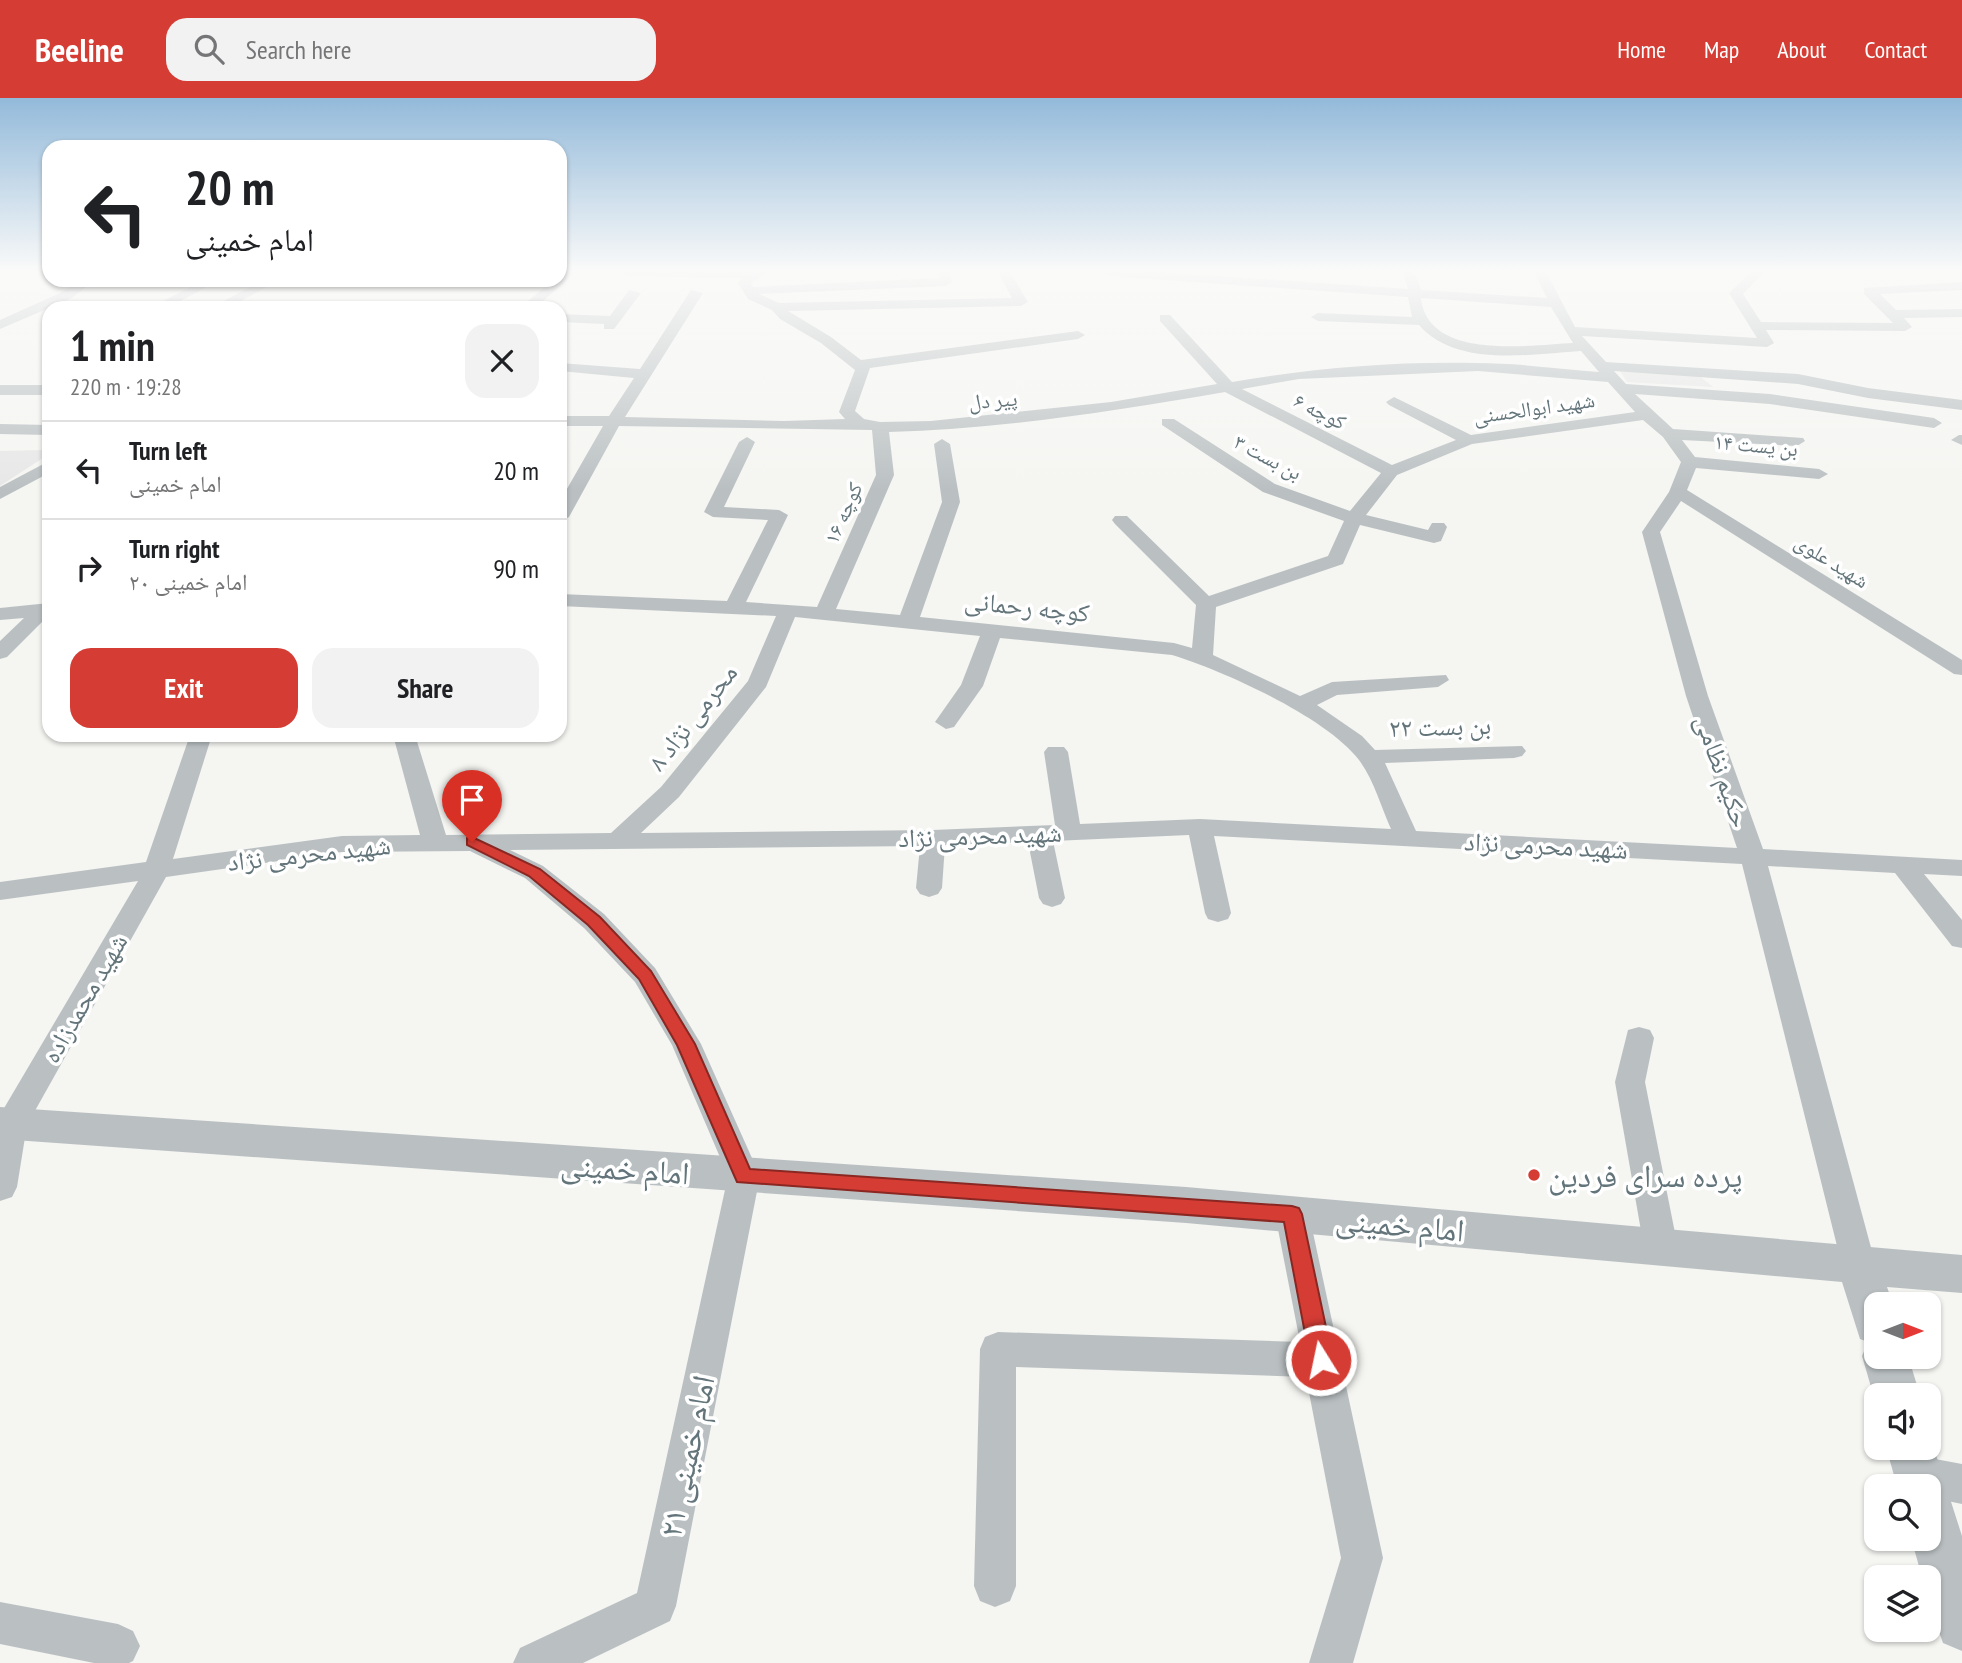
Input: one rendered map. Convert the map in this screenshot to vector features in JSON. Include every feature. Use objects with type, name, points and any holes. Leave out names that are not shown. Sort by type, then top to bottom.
[{"type":"street","points":[[567,505],[615,420],[663,345]]},
{"type":"street","points":[[829,345],[863,369],[847,412],[859,424]]},
{"type":"street","points":[[857,365],[1004,345]]},
{"type":"street","points":[[1190,345],[1230,389]]},
{"type":"street","points":[[1457,345],[1471,349],[1584,347],[1646,415],[1669,434],[1690,462]]},
{"type":"street","name":"پیر دل","points":[[567,421],[615,420],[799,428],[859,424],[880,427],[932,426],[1024,418],[1230,389],[1318,373],[1446,367],[1612,377],[1934,423]]},
{"type":"street","points":[[567,368],[644,374]]},
{"type":"street","points":[[1612,377],[1798,379],[1868,393],[1962,405]]},
{"type":"street","name":"کوچه ۶","points":[[1230,389],[1391,471]]},
{"type":"street","points":[[0,390],[42,390]]},
{"type":"street","points":[[1394,402],[1469,440]]},
{"type":"street","name":"شهید ابوالحسنی","points":[[1391,471],[1469,440],[1646,415]]},
{"type":"street","name":"بن بست ۳","points":[[1168,422],[1269,488],[1354,518],[1434,537],[1438,527]]},
{"type":"street","name":"کوچه ۱۶","points":[[824,614],[885,475],[880,427]]},
{"type":"street","points":[[0,429],[42,430]]},
{"type":"street","points":[[1669,434],[1797,441]]},
{"type":"street","points":[[733,607],[779,515],[713,512],[747,442]]},
{"type":"street","points":[[908,622],[951,502],[942,444]]},
{"type":"street","name":"بن یست ۱۴","points":[[1690,462],[1819,474]]},
{"type":"street","name":"حکیم نظامی","points":[[1690,462],[1678,492],[1651,532],[1697,696],[1752,854],[1867,1292]]},
{"type":"street","points":[[0,494],[42,470]]},
{"type":"street","points":[[1206,604],[1336,560],[1354,518],[1391,471]]},
{"type":"street","name":"شهید علوی","points":[[1678,492],[1962,669]]},
{"type":"street","points":[[1121,520],[1206,604],[1202,656]]},
{"type":"street","name":"کوچه رحمانی","points":[[567,600],[788,610],[1174,649],[1202,656],[1298,705],[1354,740],[1369,757],[1407,838]]},
{"type":"street","points":[[0,614],[42,610]]},
{"type":"street","name":"محرمی نژاد ۸","points":[[617,842],[670,792],[758,682],[788,610]]},
{"type":"street","points":[[0,653],[42,614]]},
{"type":"street","points":[[946,722],[972,686],[992,630]]},
{"type":"street","points":[[1298,705],[1332,688],[1437,680]]},
{"type":"street","points":[[156,872],[199,742]]},
{"type":"street","points":[[406,742],[435,842]]},
{"type":"street","name":"بن بست ۲۲","points":[[1369,757],[1514,751]]},
{"type":"street","points":[[1056,752],[1069,832]]},
{"type":"street","points":[[1200,827],[1218,912]]},
{"type":"street","name":"شهید محرمی نژاد","points":[[0,891],[156,872],[342,844],[933,838],[1200,827],[1752,854],[1962,868]]},
{"type":"street","points":[[1039,834],[1052,898]]},
{"type":"street","points":[[929,888],[933,838]]},
{"type":"street","points":[[472,842],[534,872],[594,921],[645,975],[686,1044],[744,1176]]},
{"type":"street","points":[[1902,864],[1962,939]]},
{"type":"street","name":"شهید محمدزاده","points":[[6,1123],[156,872]]},
{"type":"street","points":[[1639,1038],[1630,1082],[1661,1248]]},
{"type":"street","points":[[0,1187],[6,1123]]},
{"type":"street","name":"امام خمینی","points":[[6,1123],[1292,1214],[1962,1274]]},
{"type":"street","name":"امام خمینی ۲۱","points":[[535,1663],[655,1606],[744,1176]]},
{"type":"street","points":[[1292,1214],[1362,1558],[1331,1663]]},
{"type":"street","points":[[995,1586],[999,1349],[1321,1360]]},
{"type":"street","points":[[1941,1533],[1962,1625]]},
{"type":"street","points":[[0,1623],[118,1646]]},
{"type":"shaded area","points":[[1620,371],[1697,374],[1713,387],[1627,382]]},
{"type":"shaded area","points":[[42,450],[42,459],[0,486],[0,451]]},
{"type":"place","name":"پرده سرای فردین","points":[[1534,1175]]},
{"type":"route","points":[[472,842],[534,872],[594,921],[645,975],[686,1044],[744,1176],[1292,1214],[1321,1360]]}]
